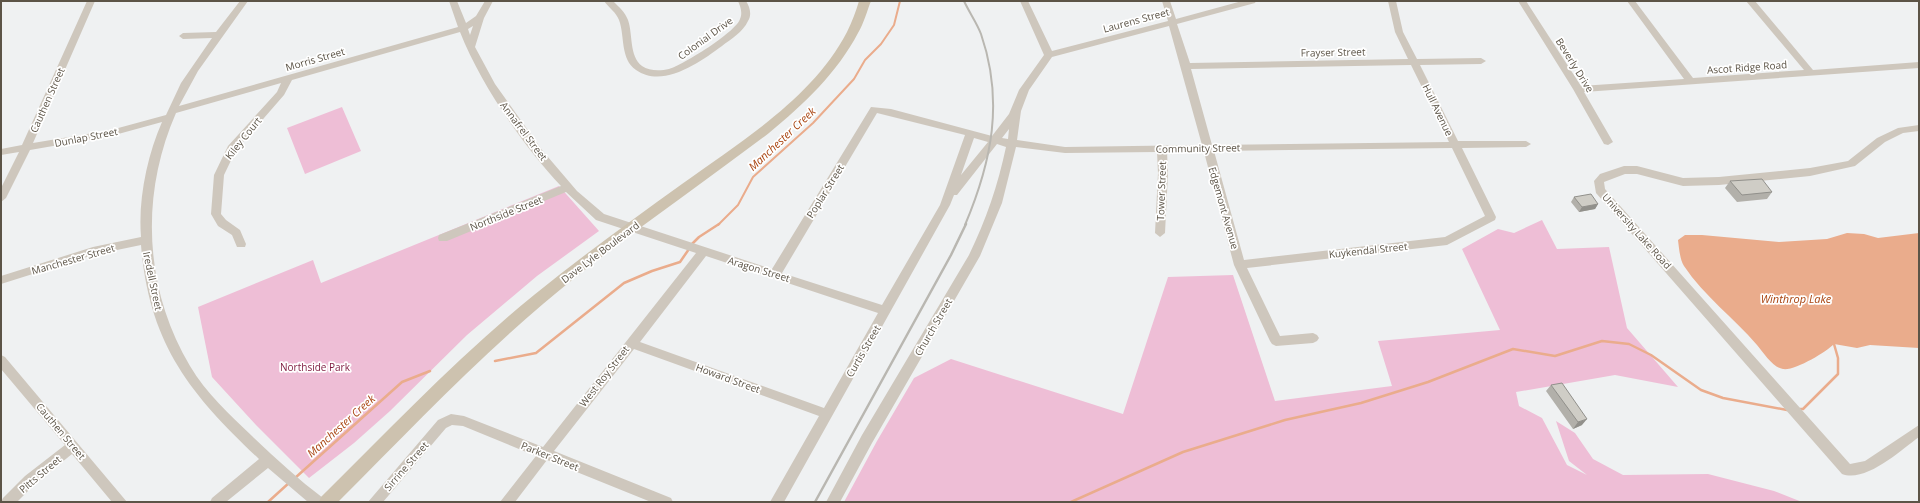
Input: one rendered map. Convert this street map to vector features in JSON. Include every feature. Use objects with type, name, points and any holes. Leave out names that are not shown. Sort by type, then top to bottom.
[{"type":"main road","name":"Dave Lyle Boulevard","points":[[327,502],[433,396],[498,336],[577,268],[771,124],[807,93],[834,62],[845,46],[854,31],[865,1]]},
{"type":"street","name":"Cauthen Street","points":[[1,198],[26,148],[91,1]]},
{"type":"street","name":"Iredell Street","points":[[244,1],[191,75],[171,114],[157,151],[147,195],[145,240],[146,253],[162,322],[186,370],[209,402],[268,460],[300,489],[318,502]]},
{"type":"street","name":"Annafrel Street","points":[[453,1],[471,46],[492,87],[517,123],[583,204],[600,217],[631,228]]},
{"type":"street","points":[[471,46],[480,18],[489,1]]},
{"type":"street","name":"Colonial Drive","points":[[608,1],[624,18],[632,63],[644,71],[662,73],[674,71],[686,66],[737,30],[744,22],[746,15],[746,10],[742,1]]},
{"type":"street","points":[[1024,1],[1049,54]]},
{"type":"street","name":"Edgemont Avenue","points":[[1166,1],[1171,23],[1186,66],[1240,265],[1276,341],[1313,338]]},
{"type":"street","name":"Laurens Street","points":[[1049,54],[1252,1]]},
{"type":"street","name":"Hull Avenue","points":[[1392,1],[1398,32],[1491,217]]},
{"type":"street","name":"Beverly Drive","points":[[1522,1],[1578,90],[1608,142]]},
{"type":"street","points":[[1631,1],[1691,82]]},
{"type":"street","points":[[1750,1],[1811,73]]},
{"type":"street","name":"Morris Street","points":[[171,114],[288,77],[463,28],[480,18]]},
{"type":"street","points":[[183,36],[219,35]]},
{"type":"street","name":"Curtis Street","points":[[948,199],[1006,126],[1027,86],[1049,54]]},
{"type":"street","name":"Frayser Street","points":[[1186,66],[1481,61]]},
{"type":"street","name":"Ascot Ridge Road","points":[[1578,90],[1919,65]]},
{"type":"street","name":"Kiley Court","points":[[241,244],[236,233],[222,223],[216,214],[219,175],[232,148],[281,93],[285,87],[288,77]]},
{"type":"street","name":"Church Street","points":[[833,502],[867,439],[974,256],[996,206],[1010,156],[1016,108]]},
{"type":"street","name":"Community Street","points":[[874,109],[891,112],[1012,144],[1065,150],[1526,144]]},
{"type":"street","name":"Poplar Street","points":[[776,273],[874,109]]},
{"type":"street","name":"Dunlap Street","points":[[1,152],[112,133],[171,114]]},
{"type":"street","points":[[1006,126],[1005,138],[1012,144]]},
{"type":"street","name":"University Lake Road","points":[[1919,128],[1901,130],[1882,140],[1851,164],[1832,168],[1719,181],[1683,182],[1637,170],[1624,170],[1604,177],[1599,181],[1600,190],[1847,470],[1868,466],[1919,430]]},
{"type":"street","name":"Curtis Street","points":[[777,502],[948,199],[971,133]]},
{"type":"street","points":[[986,152],[997,146],[1012,144]]},
{"type":"street","name":"Tower Street","points":[[1160,233],[1163,180],[1162,148]]},
{"type":"street","points":[[986,152],[1003,149],[1010,156]]},
{"type":"street","name":"Northside Street","points":[[443,238],[568,187]]},
{"type":"street","name":"Kuykendal Street","points":[[1240,265],[1447,241],[1491,217]]},
{"type":"street","name":"Aragon Street","points":[[631,228],[694,249],[776,273],[886,311]]},
{"type":"street","name":"Manchester Street","points":[[1,280],[93,251],[145,240]]},
{"type":"street","name":"West Roy Street","points":[[507,502],[630,343],[694,249]]},
{"type":"street","name":"Howard Street","points":[[630,343],[827,414]]},
{"type":"street","name":"Cauthen Street","points":[[1,360],[120,502]]},
{"type":"street","name":"Parker Street","points":[[437,430],[442,424],[451,419],[464,422],[666,502]]},
{"type":"street","name":"Sirrine Street","points":[[375,502],[437,430]]},
{"type":"street","name":"Pitts Street","points":[[8,502],[30,480],[73,446]]},
{"type":"street","points":[[217,502],[268,460]]},
{"type":"green space","points":[[342,107],[361,151],[305,174],[287,128]]},
{"type":"green space","name":"Northside Park","points":[[559,186],[599,231],[537,276],[467,335],[390,411],[354,443],[309,478],[256,425],[212,377],[198,307],[313,260],[321,283]]},
{"type":"green space","points":[[1542,220],[1557,249],[1609,247],[1627,328],[1678,387],[1615,375],[1516,392],[1519,406],[1542,418],[1567,465],[1587,475],[1569,461],[1556,421],[1575,433],[1593,459],[1623,475],[1708,474],[1774,491],[1802,502],[844,502],[877,441],[914,378],[951,359],[1123,414],[1168,277],[1233,275],[1275,401],[1392,386],[1378,341],[1500,330],[1462,249],[1498,229],[1514,233]]},
{"type":"water","name":"Winthrop Lake","points":[[1847,233],[1864,234],[1878,238],[1919,233],[1919,348],[1870,345],[1857,348],[1834,344],[1818,356],[1802,364],[1788,369],[1779,368],[1768,359],[1748,335],[1692,277],[1682,261],[1678,240],[1685,235],[1702,235],[1779,242],[1827,239]]},
{"type":"building","points":[[1762,179],[1772,192],[1742,195],[1730,181]]},
{"type":"building","points":[[1591,194],[1598,204],[1582,207],[1574,197]]},
{"type":"building","points":[[1562,383],[1587,419],[1578,422],[1551,385]]},
{"type":"waterway","name":"Manchester Creek","points":[[719,224],[738,205],[753,177],[813,123],[854,79],[865,60],[881,44],[894,25],[900,1]]},
{"type":"waterway","name":"Manchester Creek","points":[[691,245],[699,237],[719,224]]},
{"type":"waterway","name":"Manchester Creek","points":[[495,361],[536,353],[624,283],[652,271],[680,262],[689,249]]},
{"type":"waterway","points":[[1071,502],[1183,452],[1285,420],[1361,403],[1428,382],[1513,349],[1555,356],[1602,341],[1629,344],[1651,355],[1701,390],[1723,398],[1787,410]]},
{"type":"waterway","points":[[1800,409],[1803,409],[1838,374],[1838,358],[1834,344]]},
{"type":"waterway","name":"Manchester Creek","points":[[295,478],[402,382],[430,371]]},
{"type":"waterway","name":"Manchester Creek","points":[[268,502],[290,482]]},
{"type":"railway","points":[[964,1],[981,34],[988,59],[992,83],[993,107],[992,131],[988,154],[982,178],[965,225]]},
{"type":"railway","points":[[815,502],[951,255],[966,224]]}]
